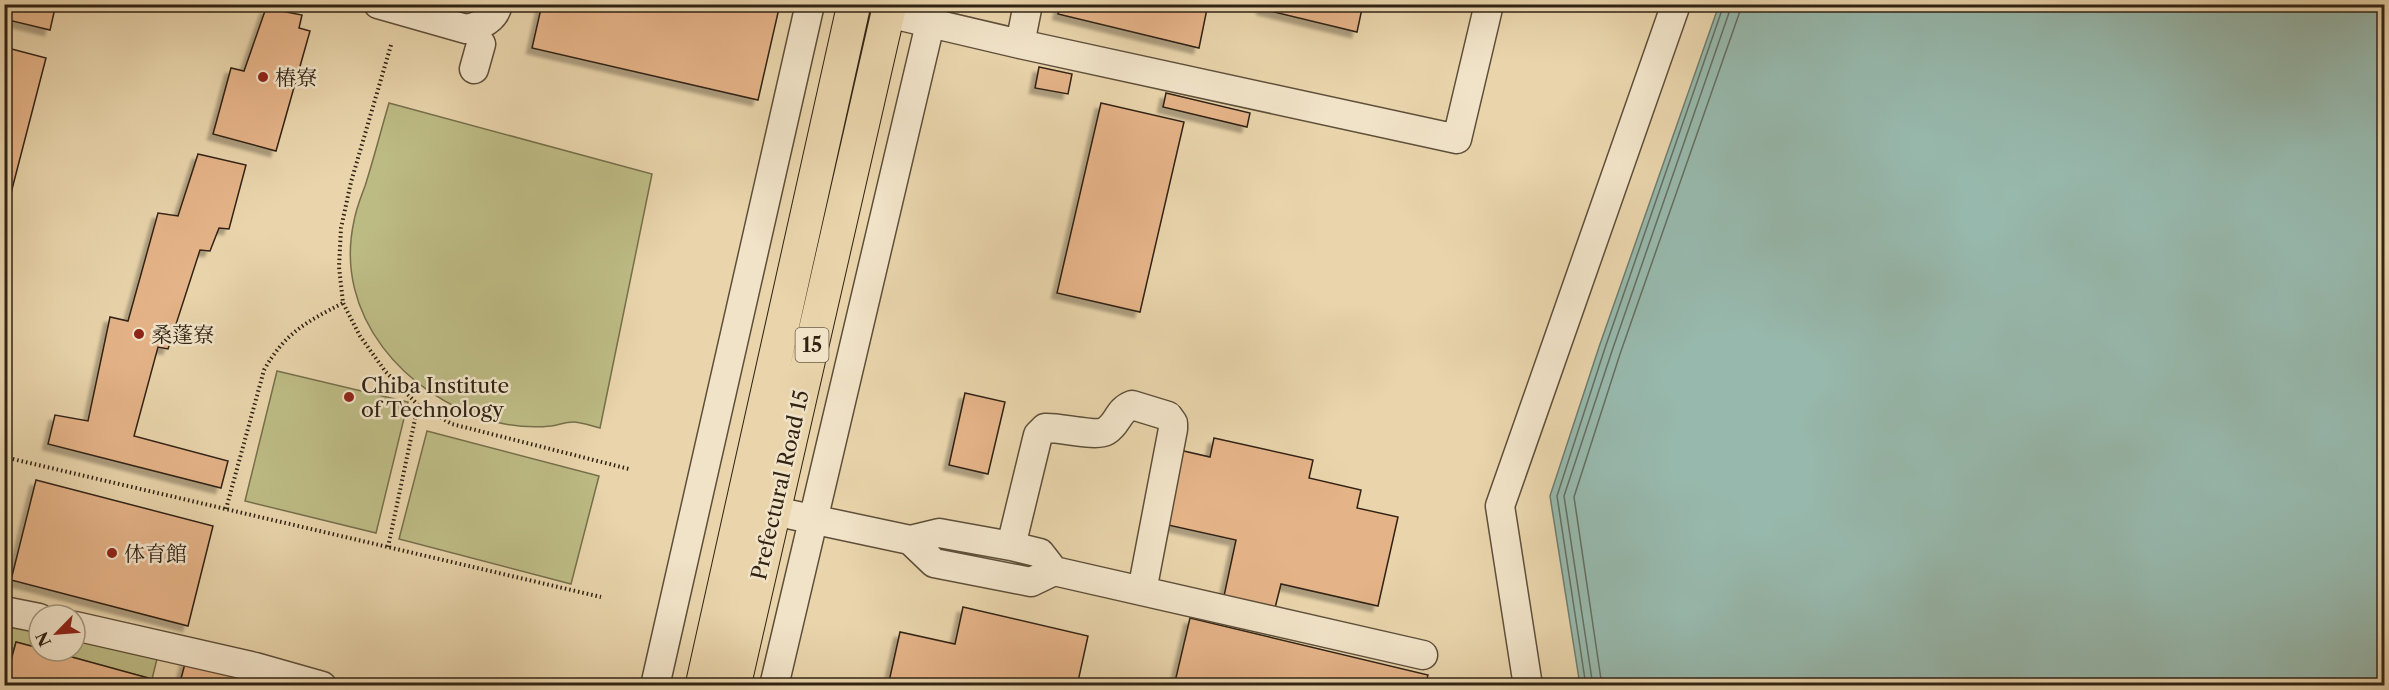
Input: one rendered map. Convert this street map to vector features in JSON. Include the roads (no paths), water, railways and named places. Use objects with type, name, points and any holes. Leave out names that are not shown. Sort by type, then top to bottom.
[{"type":"main road","name":"Prefectural Road 15","points":[[702,686],[854,4]]},
{"type":"main road","name":"Prefectural Road 15","points":[[734,686],[889,9]]},
{"type":"street","points":[[378,4],[466,29],[479,26],[488,20],[497,10],[498,4]]},
{"type":"street","points":[[655,686],[810,4]]},
{"type":"street","points":[[1020,44],[1028,4]]},
{"type":"street","points":[[889,9],[933,14],[1020,44],[1457,139],[1489,4]]},
{"type":"street","points":[[1528,686],[1500,506],[1676,4]]},
{"type":"street","points":[[774,686],[933,14]]},
{"type":"street","points":[[1011,546],[1038,435],[1045,428],[1103,433],[1112,427],[1121,410],[1132,405],[1168,416],[1173,423],[1173,429],[1142,591]]},
{"type":"street","points":[[774,511],[910,540],[939,532],[1011,546],[1040,553],[1054,571]]},
{"type":"street","points":[[910,540],[934,564],[1031,582],[1054,571],[1423,655]]},
{"type":"street","points":[[4,610],[27,615]]},
{"type":"street","points":[[87,629],[255,667],[322,686]]},
{"type":"water","points":[[1719,5],[2384,5],[2384,685],[1580,685],[1550,496],[1599,347]]},
{"type":"place","name":"椿寮","points":[[263,77]]},
{"type":"place","name":"桑蓬寮","points":[[139,334]]},
{"type":"place","name":"Chiba Institute of Technology","points":[[349,397]]},
{"type":"place","name":"体育館","points":[[112,553]]}]
